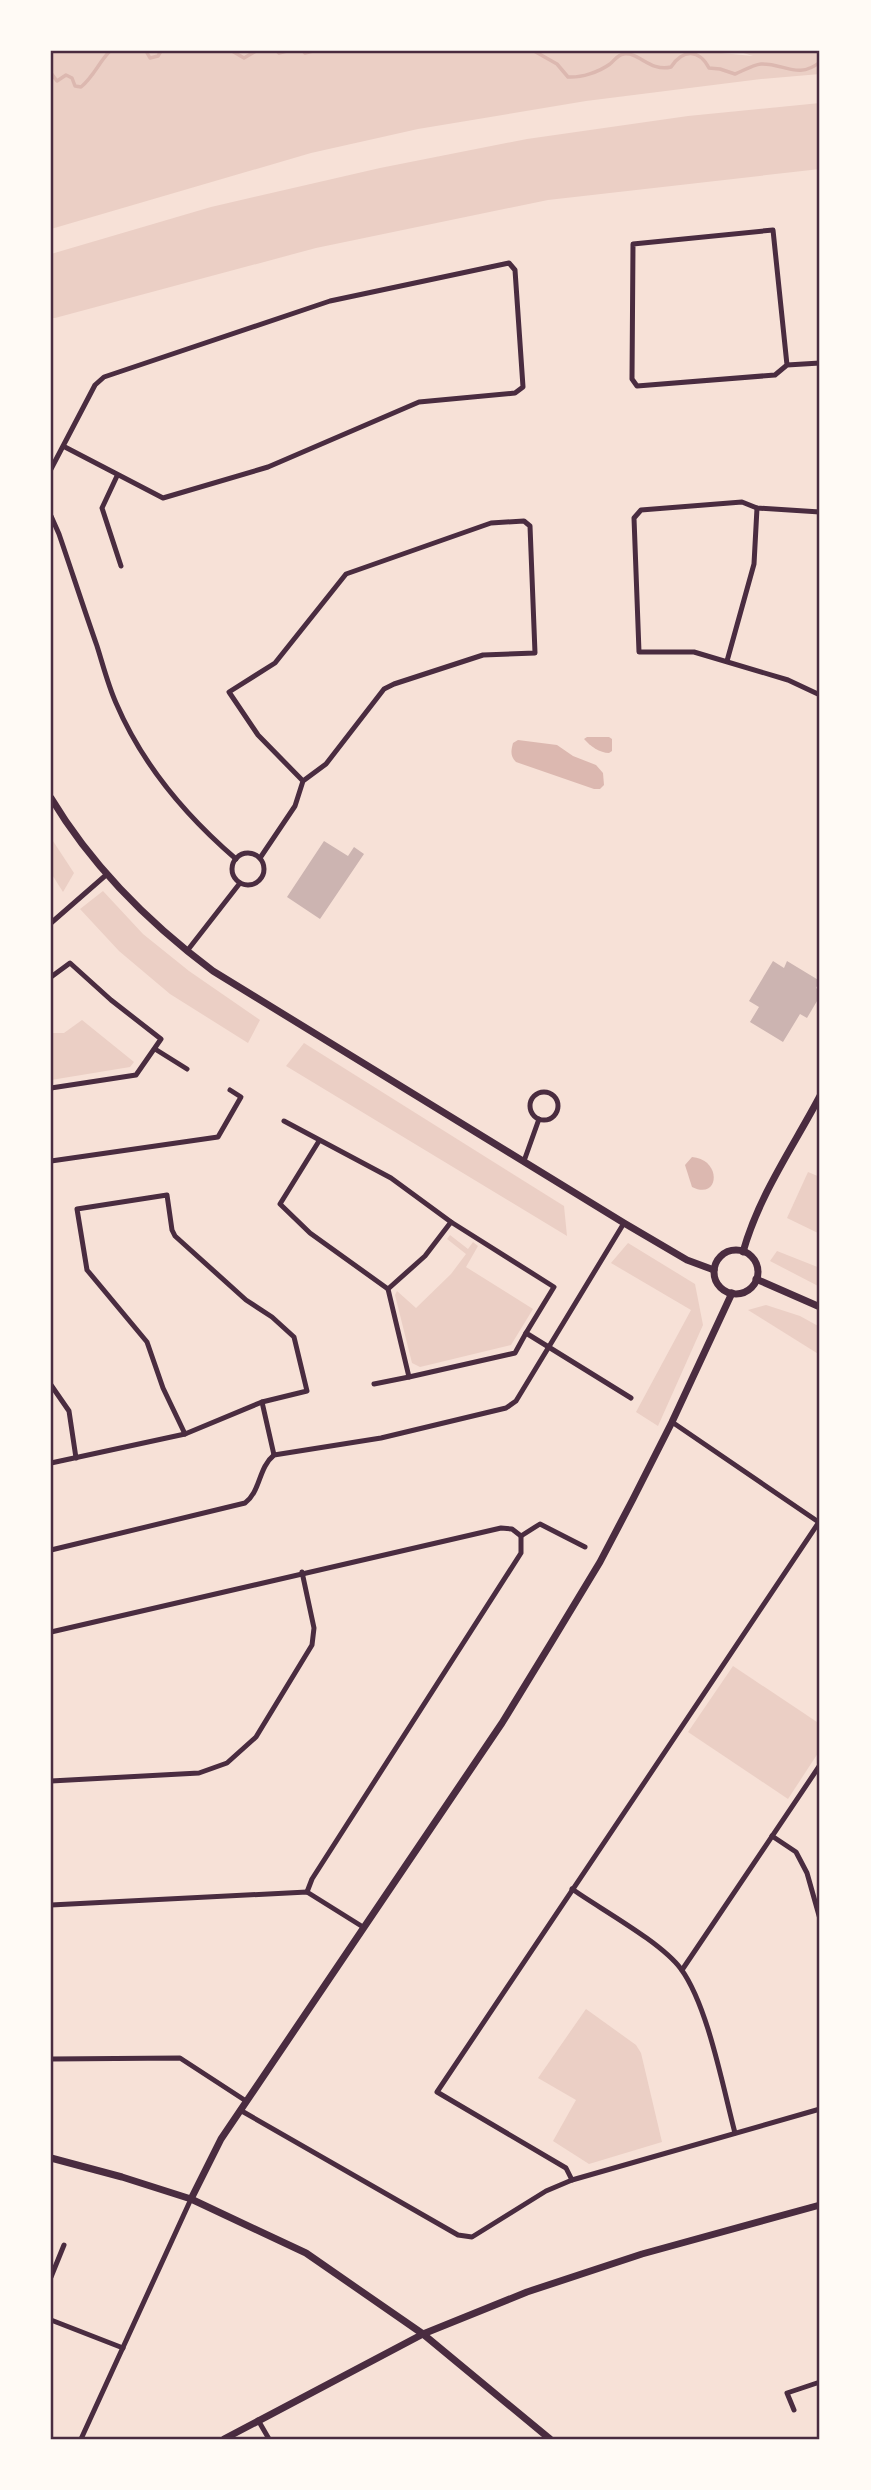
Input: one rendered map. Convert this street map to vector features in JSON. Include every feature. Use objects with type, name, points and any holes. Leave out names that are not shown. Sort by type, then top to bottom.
[{"type":"street","points":[[787,365],[773,230],[633,244],[632,379],[637,386],[775,375],[787,365],[820,363]]},
{"type":"street","points":[[51,469],[63,446],[95,386],[104,377],[330,302],[509,263],[515,270],[523,387],[515,393],[419,402],[268,467],[169,497],[158,497],[63,446]]},
{"type":"street","points":[[117,476],[102,508],[121,566]]},
{"type":"street","points":[[819,692],[727,661],[681,651],[639,652],[634,519],[641,510],[742,502],[757,508],[820,512]]},
{"type":"street","points":[[727,661],[754,564],[757,508]]},
{"type":"street","points":[[51,516],[114,699],[132,733],[149,764],[173,796],[202,830],[236,859]]},
{"type":"street","points":[[260,858],[295,806],[303,781],[326,764],[376,697],[394,684],[483,655],[535,653],[530,526],[524,521],[491,523],[346,574],[275,663],[229,692],[258,736],[303,781]]},
{"type":"street","points":[[51,798],[64,820],[106,875],[155,925],[214,971],[624,1223],[687,1260],[714,1270]]},
{"type":"street","points":[[250,854],[260,858],[264,867],[262,877],[254,884],[240,883],[232,872],[236,859],[250,854]]},
{"type":"street","points":[[51,923],[106,875]]},
{"type":"street","points":[[187,951],[240,883]]},
{"type":"street","points":[[51,977],[70,963],[111,1000],[161,1039],[136,1075],[51,1088]]},
{"type":"street","points":[[155,1049],[187,1069]]},
{"type":"street","points":[[51,1161],[218,1137],[241,1097],[230,1090]]},
{"type":"street","points":[[542,1092],[552,1094],[557,1102],[557,1111],[551,1118],[539,1119],[532,1114],[531,1100],[542,1092]]},
{"type":"street","points":[[743,1252],[765,1195],[820,1096]]},
{"type":"street","points":[[524,1161],[539,1119]]},
{"type":"street","points":[[284,1121],[391,1178],[451,1222],[554,1287],[515,1353],[374,1384]]},
{"type":"street","points":[[318,1141],[280,1204],[310,1233],[388,1289],[409,1377]]},
{"type":"street","points":[[51,1463],[185,1434],[262,1402],[307,1391],[295,1337],[278,1321],[246,1300],[175,1236],[167,1195],[77,1209],[87,1270],[147,1342],[163,1388],[185,1434]]},
{"type":"street","points":[[388,1289],[425,1256],[451,1222]]},
{"type":"street","points":[[51,1549],[245,1503],[253,1494],[265,1463],[274,1455],[381,1438],[506,1408],[516,1401],[624,1223]]},
{"type":"street","points":[[729,1251],[743,1252],[756,1264],[756,1279],[747,1291],[732,1293],[716,1282],[714,1270],[723,1254],[729,1251]]},
{"type":"street","points":[[756,1279],[820,1307]]},
{"type":"street","points":[[81,2439],[211,2157],[246,2101],[502,1723],[600,1562],[672,1422],[732,1293]]},
{"type":"street","points":[[526,1333],[631,1398]]},
{"type":"street","points":[[51,1385],[69,1411],[76,1458]]},
{"type":"street","points":[[262,1402],[274,1455]]},
{"type":"street","points":[[572,2180],[566,2168],[437,2092],[820,1522],[672,1422]]},
{"type":"street","points":[[521,1536],[540,1524],[584,1547]]},
{"type":"street","points":[[51,1632],[501,1528],[512,1529],[521,1536]]},
{"type":"street","points":[[307,1892],[521,1553],[521,1536]]},
{"type":"street","points":[[51,1780],[199,1773],[227,1763],[242,1752],[256,1737],[312,1648],[314,1628],[302,1572]]},
{"type":"street","points":[[682,1970],[820,1765]]},
{"type":"street","points":[[772,1836],[796,1852],[807,1873],[820,1919]]},
{"type":"street","points":[[572,1889],[667,1954],[682,1970],[704,2018],[735,2133]]},
{"type":"street","points":[[51,1905],[307,1892],[363,1927]]},
{"type":"street","points":[[51,2059],[180,2058],[246,2101]]},
{"type":"street","points":[[240,2110],[458,2235],[476,2236],[545,2191],[572,2180],[820,2109]]},
{"type":"street","points":[[51,2158],[191,2199],[306,2253],[423,2334],[550,2439]]},
{"type":"street","points":[[224,2439],[423,2334],[554,2282],[642,2254],[820,2205]]},
{"type":"street","points":[[51,2277],[64,2245]]},
{"type":"street","points":[[51,2320],[123,2348]]},
{"type":"street","points":[[794,2410],[787,2393],[820,2382]]},
{"type":"street","points":[[258,2420],[269,2439]]},
{"type":"shaded area","points":[[51,51],[700,51],[753,56],[737,51],[820,51],[820,74],[586,101],[418,129],[311,153],[51,229]]},
{"type":"shaded area","points":[[820,103],[820,169],[548,200],[316,248],[51,318],[51,254],[211,207],[380,168],[527,139],[688,116]]},
{"type":"shaded area","points":[[609,737],[612,739],[612,751],[606,753],[595,749],[584,739]]},
{"type":"shaded area","points":[[518,740],[557,745],[573,756],[596,765],[603,773],[604,785],[600,789],[594,789],[516,762],[511,751],[513,743]]},
{"type":"shaded area","points":[[51,838],[74,873],[63,892],[51,873]]},
{"type":"shaded area","points":[[103,891],[143,934],[189,971],[260,1020],[248,1043],[170,994],[119,951],[80,909]]},
{"type":"shaded area","points":[[82,1020],[134,1062],[130,1067],[51,1080],[51,1033],[64,1033]]},
{"type":"shaded area","points":[[304,1043],[564,1206],[567,1236],[286,1066]]},
{"type":"shaded area","points":[[692,1157],[702,1159],[713,1171],[714,1178],[708,1188],[701,1190],[692,1187],[685,1165]]},
{"type":"shaded area","points":[[808,1172],[820,1177],[820,1234],[787,1218]]},
{"type":"shaded area","points":[[450,1235],[468,1249],[473,1242],[478,1246],[466,1267],[533,1309],[511,1345],[420,1367],[412,1363],[395,1295],[397,1291],[416,1308],[451,1274],[466,1254],[447,1239]]},
{"type":"shaded area","points":[[628,1243],[695,1284],[703,1325],[658,1426],[636,1412],[691,1310],[611,1263]]},
{"type":"shaded area","points":[[777,1251],[820,1268],[820,1287],[770,1261]]},
{"type":"shaded area","points":[[766,1305],[800,1316],[820,1327],[820,1355],[748,1310]]},
{"type":"shaded area","points":[[733,1666],[820,1724],[820,1750],[788,1799],[688,1732]]},
{"type":"shaded area","points":[[586,2009],[636,2045],[641,2053],[662,2142],[589,2164],[553,2141],[576,2100],[538,2078]]},
{"type":"building","points":[[324,841],[348,856],[354,847],[364,854],[320,919],[287,897]]},
{"type":"building","points":[[773,961],[784,968],[787,961],[820,981],[816,988],[820,991],[820,996],[807,1018],[800,1014],[783,1042],[750,1022],[759,1007],[749,1001]]},
{"type":"waterway","points":[[51,73],[57,81],[66,75],[72,78],[75,86],[81,87],[110,51]]},
{"type":"waterway","points":[[146,51],[150,58],[158,56],[161,51]]},
{"type":"waterway","points":[[232,51],[244,58],[256,51]]},
{"type":"waterway","points":[[277,51],[287,51]]},
{"type":"waterway","points":[[303,51],[313,51]]},
{"type":"waterway","points":[[534,51],[557,64],[568,77],[595,72],[624,54],[664,68],[671,67],[681,57],[691,54],[701,57],[709,68],[735,74],[761,64],[805,70],[820,62]]}]
